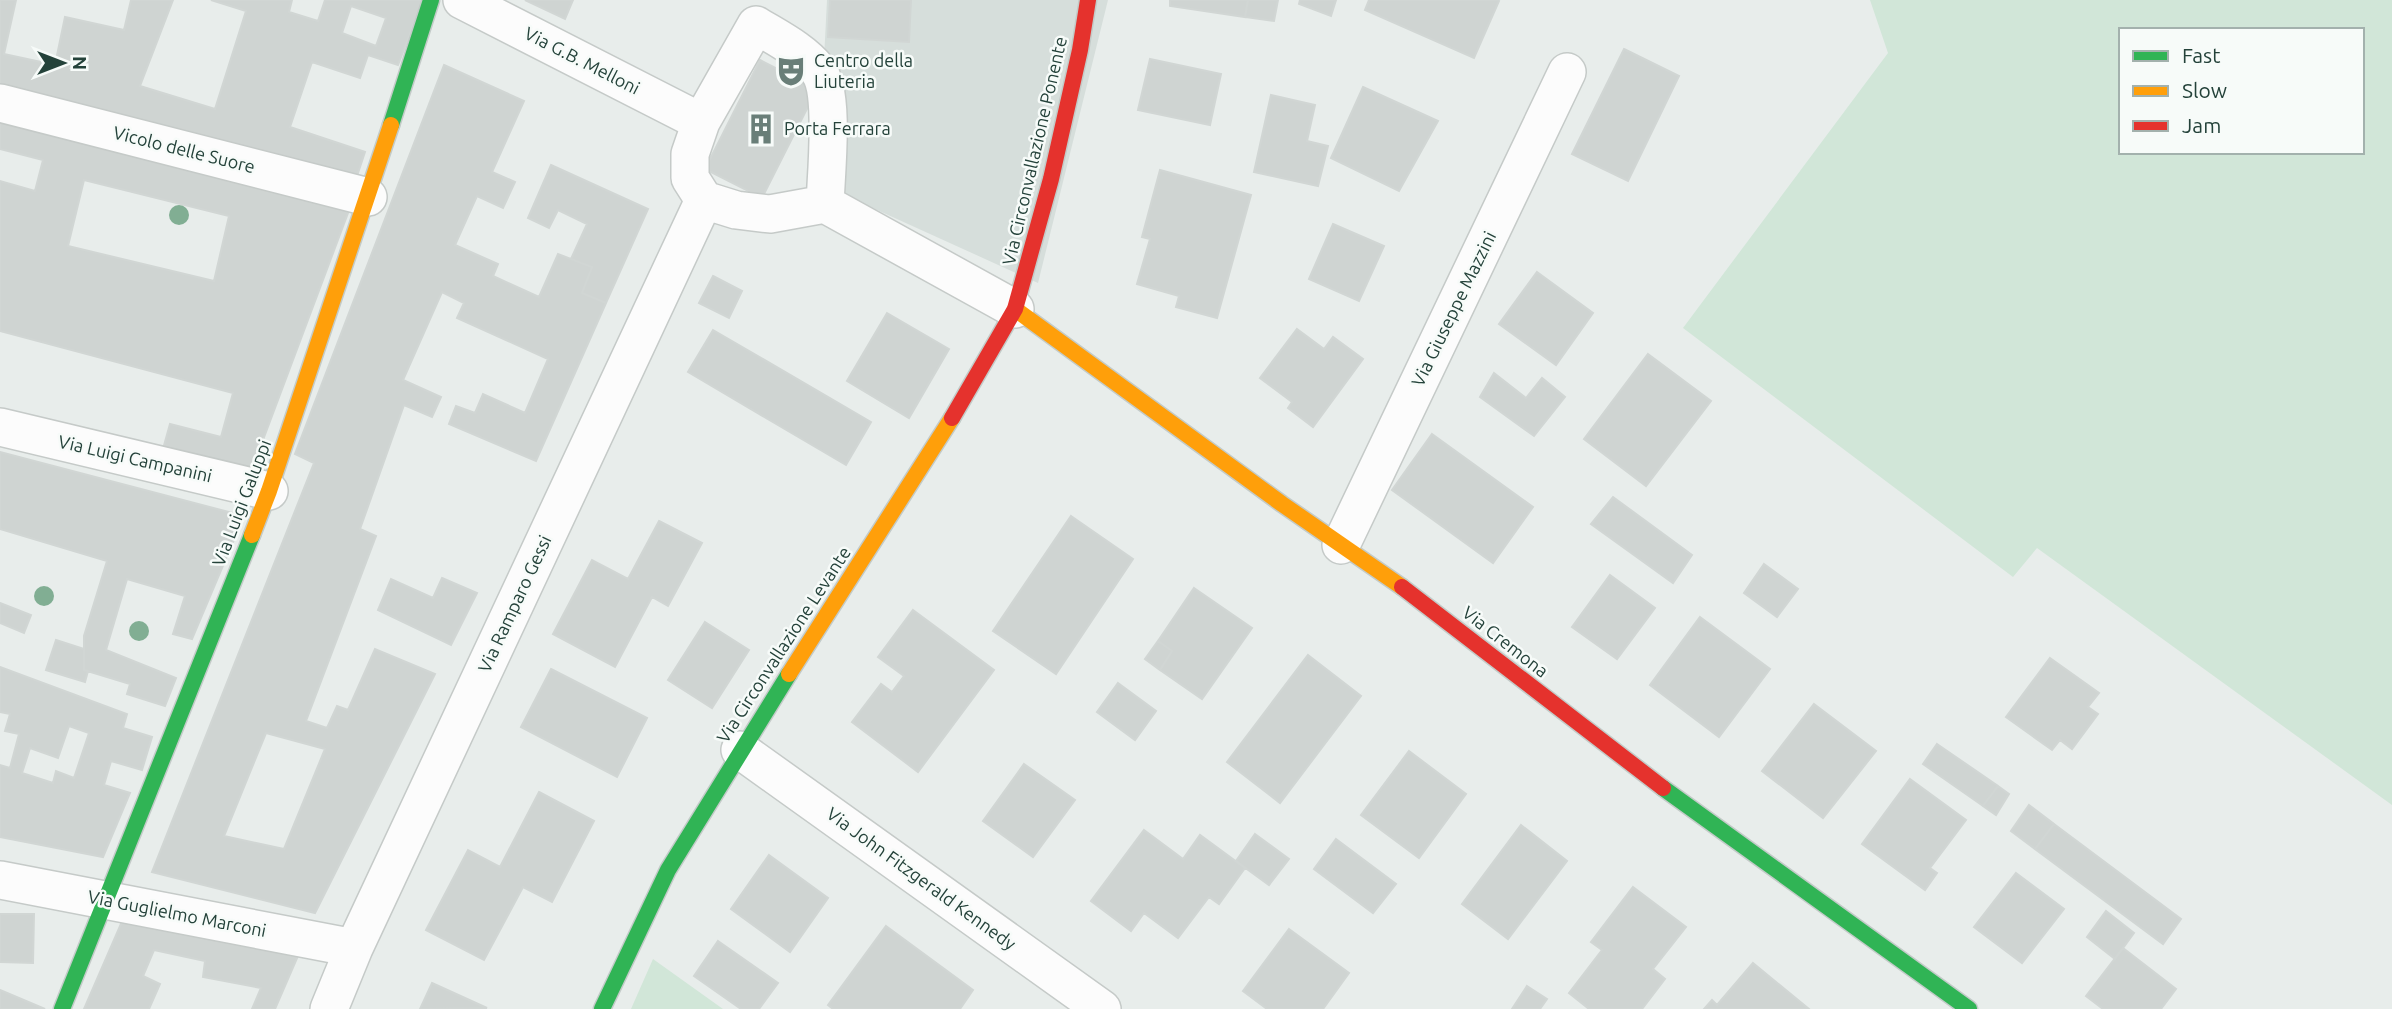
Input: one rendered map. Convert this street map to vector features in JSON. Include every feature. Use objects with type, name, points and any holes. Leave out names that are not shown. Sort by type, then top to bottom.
[{"type":"street","name":"Via Luigi Galuppi","points":[[62,1009],[269,491],[368,197],[430,0]]},
{"type":"street","name":"Via G.B. Melloni","points":[[462,0],[701,122]]},
{"type":"street","name":"Via Circonvallazione Ponente","points":[[1014,309],[1051,179],[1080,50],[1088,0]]},
{"type":"street","points":[[825,204],[828,103],[820,72],[759,13],[701,122],[690,154],[690,178],[705,200],[736,210],[770,214],[825,204],[1014,309]]},
{"type":"street","name":"Via Giuseppe Mazzini","points":[[1341,545],[1567,72]]},
{"type":"street","name":"Vicolo delle Suore","points":[[0,103],[368,197]]},
{"type":"street","name":"Via Ramparo Gessi","points":[[329,1009],[354,948],[705,200]]},
{"type":"street","name":"Via Cremona","points":[[1014,309],[1420,600],[1615,753],[1969,1009]]},
{"type":"street","name":"Via Circonvallazione Levante","points":[[602,1009],[668,870],[740,750],[968,393],[1014,309]]},
{"type":"street","name":"Via Luigi Campanini","points":[[0,427],[269,491]]},
{"type":"street","name":"Via John Fitzgerald Kennedy","points":[[740,750],[1102,1009]]},
{"type":"street","name":"Via Guglielmo Marconi","points":[[0,880],[354,948]]},
{"type":"shaded area","points":[[827,0],[1108,0],[1038,283],[811,180],[821,118]]},
{"type":"green space","points":[[1870,0],[2392,0],[2392,805],[2037,548],[2013,577],[1683,328],[1888,53]]},
{"type":"green space","points":[[653,959],[723,1009],[631,1009]]},
{"type":"building","points":[[0,0],[16,0],[4,54],[55,65],[65,17],[124,30],[131,0],[173,0],[140,86],[215,109],[246,11],[211,0],[292,0],[289,12],[318,21],[325,0],[423,0],[398,65],[368,55],[360,78],[312,62],[290,127],[365,152],[354,185],[0,90]],"holes":[[[351,6],[386,18],[376,46],[342,33]]]},
{"type":"building","points":[[525,0],[573,0],[565,19]]},
{"type":"building","points":[[830,0],[911,0],[909,42],[828,37]]},
{"type":"building","points":[[1170,0],[1248,0],[1245,17],[1170,6]]},
{"type":"building","points":[[1248,0],[1278,0],[1274,21],[1245,17]]},
{"type":"building","points":[[1300,0],[1336,0],[1331,16],[1299,4]]},
{"type":"building","points":[[1369,0],[1499,1],[1474,58],[1365,10]]},
{"type":"building","points":[[1624,49],[1679,76],[1628,181],[1572,154]]},
{"type":"building","points":[[1150,59],[1221,74],[1210,125],[1138,110]]},
{"type":"building","name":"Porta Ferrara","points":[[760,60],[817,89],[762,198],[705,169]]},
{"type":"building","points":[[444,65],[524,101],[492,172],[515,182],[503,208],[477,196],[455,245],[498,264],[493,276],[539,297],[558,254],[592,267],[582,293],[606,303],[536,461],[449,424],[456,406],[475,413],[483,394],[525,413],[548,359],[457,318],[464,303],[442,292],[403,380],[441,397],[432,417],[404,405],[360,529],[376,536],[306,721],[327,728],[337,706],[348,710],[375,649],[435,674],[315,913],[152,872],[314,463],[295,454]],"holes":[[[266,733],[325,749],[284,849],[224,836]]]},
{"type":"building","points":[[1363,87],[1438,121],[1399,191],[1331,158]]},
{"type":"building","points":[[1271,95],[1315,105],[1307,141],[1328,146],[1318,186],[1254,172]]},
{"type":"building","points":[[0,115],[351,205],[251,472],[163,449],[170,424],[221,437],[233,393],[0,331],[0,181],[35,191],[43,160],[0,149]],"holes":[[[84,180],[229,216],[214,281],[68,246]]]},
{"type":"building","points":[[551,165],[648,209],[606,303],[582,293],[592,267],[571,259],[587,224],[558,210],[549,228],[528,218]]},
{"type":"building","points":[[1160,170],[1251,195],[1217,318],[1176,307],[1179,296],[1137,284],[1150,239],[1142,237]]},
{"type":"building","points":[[1333,224],[1384,246],[1359,301],[1309,279]]},
{"type":"building","points":[[1537,272],[1593,313],[1556,365],[1499,324]]},
{"type":"building","points":[[713,276],[742,291],[729,318],[699,303]]},
{"type":"building","points":[[887,313],[949,349],[909,418],[847,381]]},
{"type":"building","points":[[1297,329],[1324,349],[1333,337],[1363,359],[1313,427],[1288,408],[1292,402],[1260,378]]},
{"type":"building","points":[[713,330],[871,422],[846,465],[688,372]]},
{"type":"building","points":[[1648,354],[1711,401],[1646,486],[1584,439]]},
{"type":"building","points":[[1494,373],[1526,398],[1542,378],[1565,397],[1534,436],[1480,397]]},
{"type":"building","points":[[1432,434],[1533,507],[1493,563],[1392,490]]},
{"type":"building","points":[[0,452],[244,516],[192,639],[173,634],[185,596],[127,579],[106,650],[176,678],[165,706],[127,694],[130,684],[84,670],[84,636],[107,561],[0,529]]},
{"type":"building","points":[[1613,497],[1692,555],[1673,583],[1591,524]]},
{"type":"building","points":[[1071,516],[1133,559],[1056,674],[993,631]]},
{"type":"building","points":[[659,521],[702,543],[668,606],[652,597],[615,667],[553,634],[592,560],[628,579]]},
{"type":"building","points":[[1764,564],[1798,589],[1777,617],[1744,593]]},
{"type":"building","points":[[1610,575],[1655,608],[1617,659],[1572,627]]},
{"type":"building","points":[[442,578],[477,593],[451,645],[378,610],[391,579],[433,598]]},
{"type":"building","points":[[1194,588],[1252,628],[1202,699],[1160,670],[1172,651],[1158,641]]},
{"type":"building","points":[[0,603],[31,615],[24,633],[0,623]]},
{"type":"building","points":[[913,610],[994,670],[918,772],[852,722],[881,684],[892,692],[904,676],[878,657]]},
{"type":"building","points":[[1700,617],[1770,669],[1719,737],[1650,685]]},
{"type":"building","points":[[705,622],[749,650],[712,708],[668,680]]},
{"type":"building","points":[[56,640],[84,649],[84,670],[88,671],[85,682],[46,670]]},
{"type":"building","points":[[1158,641],[1172,651],[1160,670],[1145,659]]},
{"type":"building","points":[[1308,655],[1361,696],[1280,803],[1227,762]]},
{"type":"building","points":[[2050,658],[2099,693],[2088,707],[2098,714],[2072,749],[2060,740],[2052,750],[2006,717]]},
{"type":"building","points":[[0,667],[127,714],[123,728],[152,737],[142,770],[111,761],[104,785],[130,793],[103,857],[0,837],[0,765],[10,768],[19,734],[5,731],[10,714],[0,712]],"holes":[[[69,726],[89,733],[74,778],[56,771],[53,783],[22,773],[30,748],[58,758]]]},
{"type":"building","points":[[551,669],[647,718],[617,777],[521,727]]},
{"type":"building","points":[[1118,683],[1156,711],[1135,740],[1097,712]]},
{"type":"building","points":[[1814,704],[1876,751],[1823,818],[1762,771]]},
{"type":"building","points":[[1937,744],[1998,786],[1983,806],[1923,764]]},
{"type":"building","points":[[1409,751],[1466,794],[1419,858],[1361,815]]},
{"type":"building","points":[[1024,764],[1075,800],[1033,857],[983,821]]},
{"type":"building","points":[[1910,779],[1966,820],[1930,868],[1937,873],[1925,890],[1862,844]]},
{"type":"building","points":[[1998,786],[2009,794],[1996,815],[1983,806]]},
{"type":"building","points":[[539,792],[594,821],[552,902],[523,887],[484,960],[426,930],[468,850],[500,867]]},
{"type":"building","points":[[2029,805],[2054,824],[2035,849],[2011,831]]},
{"type":"building","points":[[2054,824],[2181,919],[2163,944],[2035,849]]},
{"type":"building","points":[[1521,825],[1567,861],[1508,939],[1462,904]]},
{"type":"building","points":[[1144,830],[1183,859],[1200,835],[1245,868],[1219,904],[1209,897],[1178,938],[1144,913],[1131,931],[1091,901]]},
{"type":"building","points":[[1255,834],[1289,859],[1269,885],[1236,861]]},
{"type":"building","points":[[1336,839],[1396,884],[1373,913],[1314,869]]},
{"type":"building","points":[[769,855],[828,898],[790,952],[731,909]]},
{"type":"building","points":[[2016,873],[2064,909],[2022,963],[1974,927]]},
{"type":"building","points":[[1633,887],[1686,927],[1653,969],[1665,979],[1642,1009],[1589,1009],[1569,993],[1602,950],[1591,942]]},
{"type":"building","points":[[127,910],[301,949],[275,1009],[252,1009],[261,988],[203,977],[205,961],[154,950],[143,976],[160,984],[149,1009],[84,1009]]},
{"type":"building","points":[[2106,911],[2134,933],[2115,959],[2087,937]]},
{"type":"building","points":[[0,914],[34,914],[33,963],[0,962]]},
{"type":"building","points":[[886,926],[973,990],[960,1009],[833,1009],[828,1005]]},
{"type":"building","points":[[1289,929],[1349,973],[1323,1009],[1267,1009],[1243,991]]},
{"type":"building","points":[[718,941],[778,983],[759,1009],[741,1009],[694,976]]},
{"type":"building","points":[[2123,948],[2176,989],[2161,1009],[2103,1009],[2086,996]]},
{"type":"building","points":[[1753,963],[1809,1009],[1704,1009],[1712,1000],[1717,1005]]},
{"type":"building","points":[[432,983],[487,1008],[420,1009]]},
{"type":"building","points":[[1527,986],[1547,999],[1540,1009],[1512,1009]]},
{"type":"building","points":[[0,990],[45,1009],[0,1009]]},
{"type":"traffic: fast","points":[[391,125],[431,0]]},
{"type":"traffic: fast","points":[[62,1009],[252,535]]},
{"type":"traffic: fast","points":[[602,1009],[668,870],[789,674]]},
{"type":"traffic: fast","points":[[1663,788],[1969,1009]]},
{"type":"traffic: slow","points":[[252,535],[391,125]]},
{"type":"traffic: slow","points":[[1015,309],[1282,504],[1402,587]]},
{"type":"traffic: slow","points":[[789,674],[952,418]]},
{"type":"traffic: jam","points":[[952,418],[1015,309],[1051,179],[1080,50],[1088,0]]},
{"type":"traffic: jam","points":[[1402,587],[1663,788]]},
{"type":"place","name":"Centro della Liuteria","points":[[791,71]]},
{"type":"place","name":"Porta Ferrara","points":[[761,129]]}]
